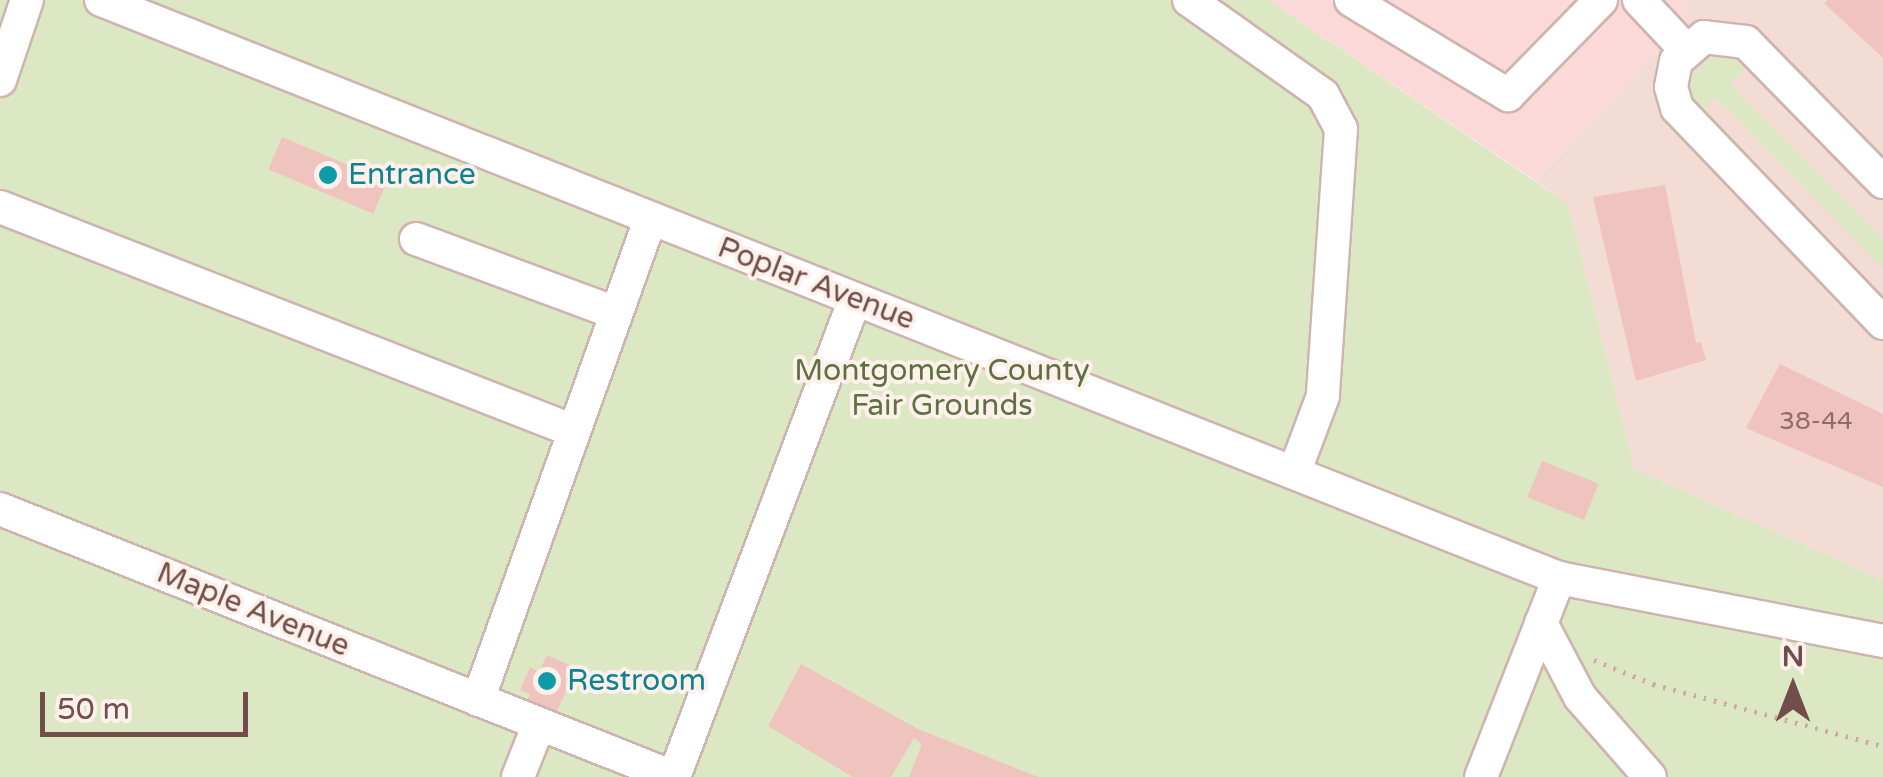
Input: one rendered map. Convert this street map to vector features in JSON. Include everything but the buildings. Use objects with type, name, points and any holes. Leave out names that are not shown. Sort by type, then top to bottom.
[{"type":"street","points":[[0,80],[27,0]]},
{"type":"street","name":"Poplar Avenue","points":[[102,0],[1558,578],[1883,641]]},
{"type":"street","points":[[1189,0],[1323,95],[1341,129],[1323,396],[1294,473]]},
{"type":"street","points":[[1351,0],[1508,94],[1600,0]]},
{"type":"street","points":[[1639,0],[1685,49]]},
{"type":"street","points":[[1883,182],[1746,42],[1715,35],[1685,49],[1671,76],[1677,108],[1883,322]]},
{"type":"street","points":[[0,207],[574,430]]},
{"type":"street","points":[[478,700],[650,220]]},
{"type":"street","points":[[416,238],[616,313]]},
{"type":"street","points":[[674,777],[854,298]]},
{"type":"street","name":"Maple Avenue","points":[[0,510],[674,777]]},
{"type":"street","points":[[1482,777],[1558,578]]},
{"type":"street","points":[[1541,622],[1580,697],[1650,777]]},
{"type":"street","points":[[518,777],[539,724]]},
{"type":"path","points":[[1579,654],[1653,684],[1849,732],[1883,746]]},
{"type":"shaded area","points":[[1268,0],[1689,0],[1675,32],[1536,181]]},
{"type":"shaded area","points":[[1689,0],[1883,0],[1883,580],[1634,469],[1568,204],[1536,181],[1675,32]]},
{"type":"green space","name":"Montgomery County Fair Grounds","points":[[0,0],[1268,0],[1568,204],[1634,469],[1883,580],[1883,777],[0,777]]},
{"type":"green space","points":[[1723,55],[1748,66],[1730,84],[1883,240],[1883,268],[1716,97],[1698,114],[1694,110],[1689,80],[1706,60]]},
{"type":"place","name":"Entrance","points":[[328,175]]},
{"type":"place","name":"Restroom","points":[[547,681]]}]
